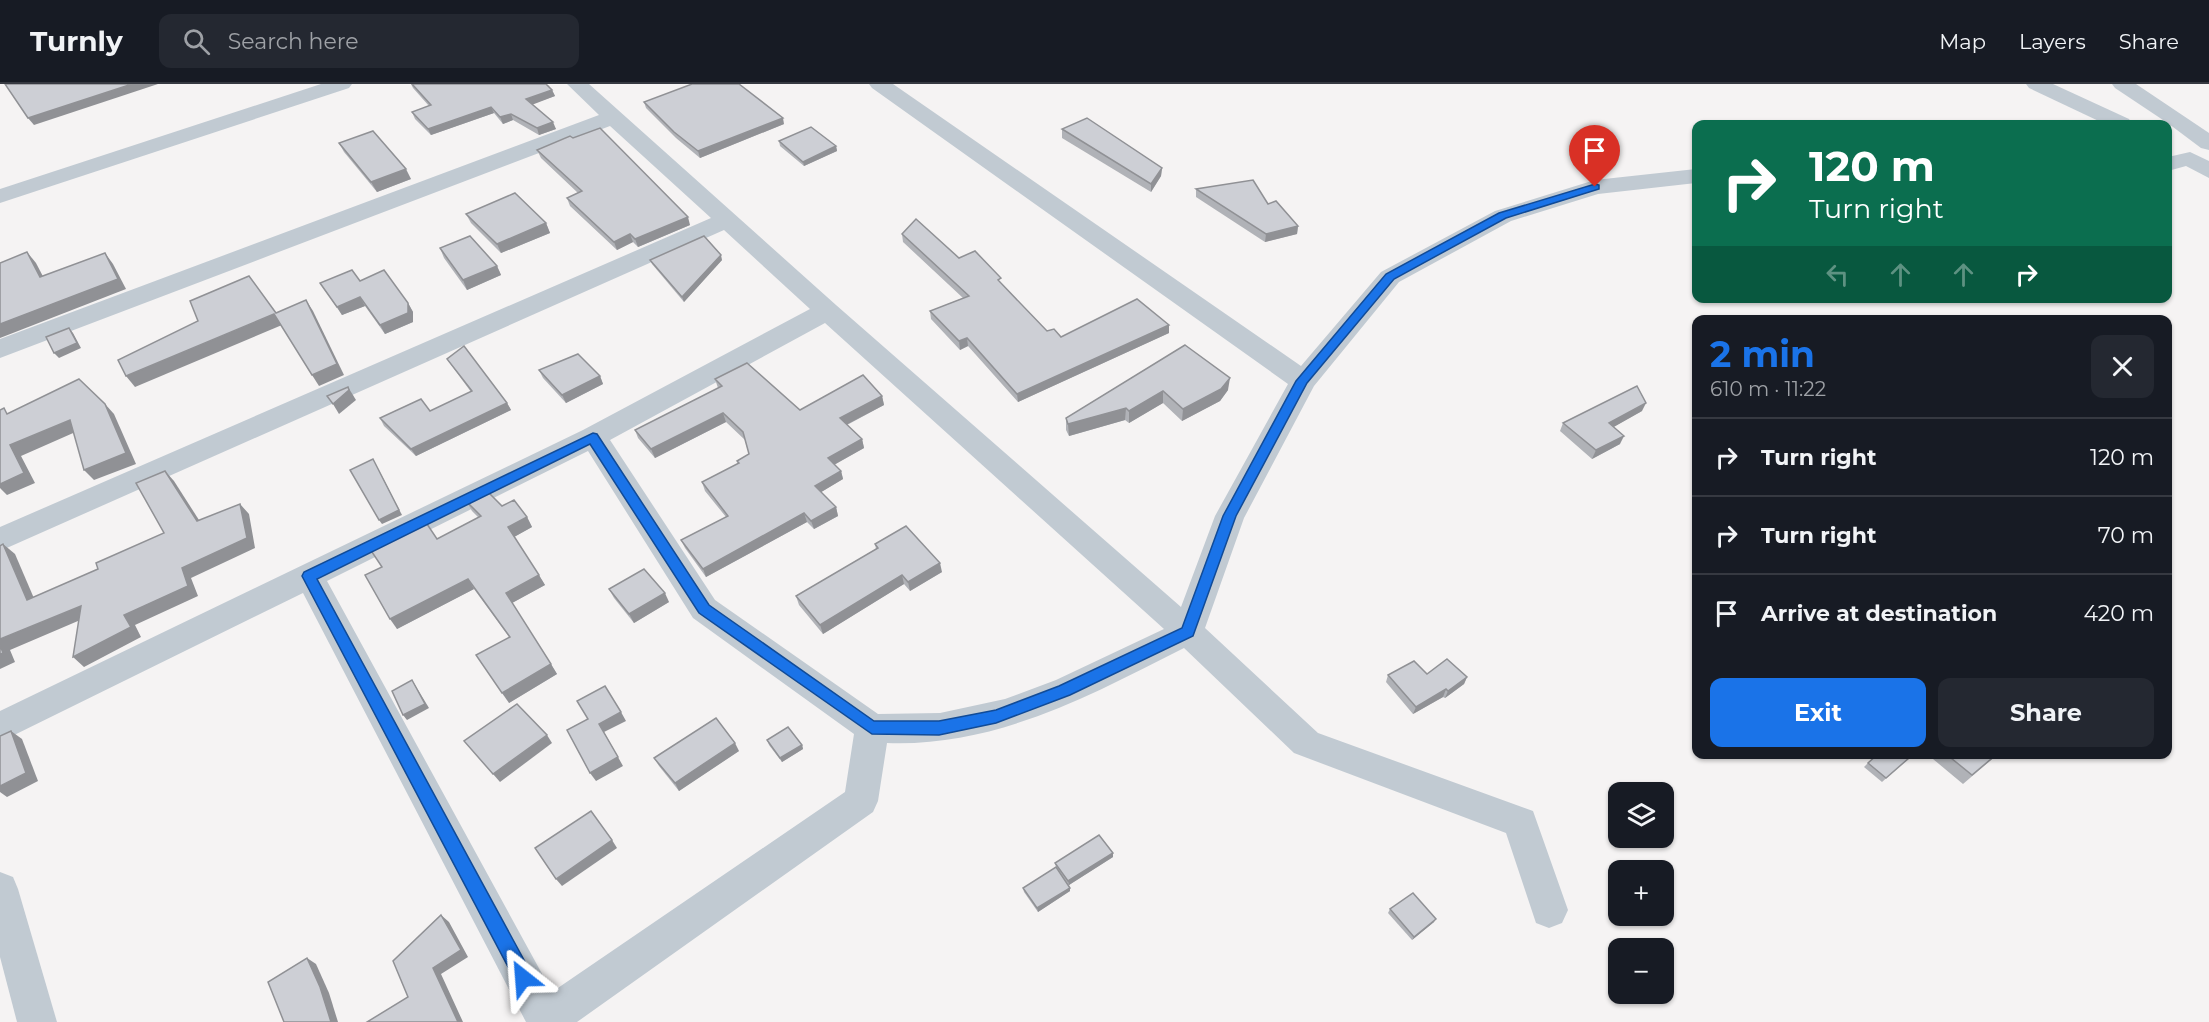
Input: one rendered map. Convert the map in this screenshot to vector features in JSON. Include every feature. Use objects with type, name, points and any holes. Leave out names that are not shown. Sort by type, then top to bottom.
[{"type":"street","points":[[0,196],[342,84]]},
{"type":"street","points":[[577,84],[827,311],[1188,632],[1306,743],[1520,822],[1549,910]]},
{"type":"street","points":[[879,84],[1302,381]]},
{"type":"street","points":[[2036,84],[2112,120]]},
{"type":"street","points":[[2122,84],[2177,118],[2209,143]]},
{"type":"street","points":[[0,349],[613,117]]},
{"type":"street","points":[[2172,150],[2209,171]]},
{"type":"street","points":[[2172,163],[2190,159]]},
{"type":"street","points":[[593,437],[704,609],[872,728],[939,728],[996,716],[1065,691],[1188,632],[1230,516],[1302,381],[1390,277],[1430,253],[1503,216],[1595,187],[1692,176]]},
{"type":"street","points":[[0,540],[726,220]]},
{"type":"street","points":[[0,727],[593,437],[827,311]]},
{"type":"street","points":[[309,576],[547,1021],[861,801],[872,728]]},
{"type":"street","points":[[0,890],[37,1022]]},
{"type":"building","points":[[5,84],[132,84],[28,118]]},
{"type":"building","points":[[412,84],[546,84],[552,90],[526,99],[553,122],[537,128],[511,114],[500,117],[491,107],[428,129],[412,112],[431,105]]},
{"type":"building","points":[[692,84],[739,84],[783,118],[698,151],[674,132],[644,102]]},
{"type":"building","points":[[1087,118],[1162,168],[1151,184],[1062,129]]},
{"type":"building","points":[[811,127],[836,146],[803,162],[779,141]]},
{"type":"building","points":[[600,128],[688,217],[635,239],[630,234],[614,242],[567,198],[582,191],[537,150],[570,136],[573,138]]},
{"type":"building","points":[[373,131],[406,169],[371,182],[339,143]]},
{"type":"building","points":[[1253,180],[1268,204],[1276,201],[1298,226],[1266,234],[1196,189]]},
{"type":"building","points":[[515,193],[546,223],[497,244],[466,214]]},
{"type":"building","points":[[916,219],[959,258],[975,251],[1001,278],[998,280],[1047,331],[1054,329],[1061,337],[1137,299],[1169,325],[1017,394],[967,338],[959,341],[930,311],[969,296],[902,234]]},
{"type":"building","points":[[470,236],[497,266],[463,280],[440,248]]},
{"type":"building","points":[[704,236],[721,255],[682,297],[650,260]]},
{"type":"building","points":[[27,252],[40,277],[105,253],[118,279],[0,324],[0,263]]},
{"type":"building","points":[[352,270],[360,281],[384,270],[408,303],[408,313],[380,325],[360,297],[337,307],[320,283]]},
{"type":"building","points":[[249,276],[276,313],[306,300],[337,364],[312,375],[274,314],[126,376],[118,360],[198,321],[190,301]]},
{"type":"building","points":[[69,328],[77,343],[54,353],[46,337]]},
{"type":"building","points":[[1185,345],[1230,378],[1221,389],[1183,409],[1163,391],[1129,411],[1126,408],[1068,424],[1066,418]]},
{"type":"building","points":[[464,346],[507,403],[411,449],[380,418],[421,399],[430,411],[472,391],[447,359]]},
{"type":"building","points":[[578,354],[600,376],[562,395],[539,370]]},
{"type":"building","points":[[747,363],[800,410],[863,375],[882,396],[840,418],[862,439],[828,458],[841,471],[815,486],[836,507],[811,521],[804,513],[703,569],[681,540],[728,516],[702,482],[739,463],[737,461],[749,454],[743,432],[723,413],[651,449],[635,430],[722,386],[715,379]]},
{"type":"building","points":[[79,379],[105,404],[126,453],[84,470],[70,420],[10,445],[24,473],[0,484],[0,410],[4,408],[7,414]]},
{"type":"building","points":[[1637,386],[1646,403],[1609,423],[1624,436],[1596,450],[1563,423]]},
{"type":"building","points":[[348,387],[349,390],[333,404],[327,396]]},
{"type":"building","points":[[373,459],[399,510],[379,520],[350,470]]},
{"type":"building","points":[[165,471],[197,521],[240,504],[247,538],[182,568],[188,586],[124,615],[131,627],[73,657],[81,606],[0,639],[0,546],[3,544],[27,600],[98,569],[96,563],[164,533],[136,483]]},
{"type":"building","points":[[487,491],[502,506],[514,500],[527,517],[508,527],[539,575],[506,593],[551,664],[502,693],[476,655],[510,637],[468,579],[390,619],[365,575],[382,567],[370,549],[425,521],[437,539],[481,516],[466,501]]},
{"type":"building","points":[[906,526],[940,563],[908,582],[902,575],[820,625],[796,596],[878,548],[875,544]]},
{"type":"building","points":[[644,569],[665,593],[629,614],[609,589]]},
{"type":"building","points":[[1447,659],[1467,677],[1448,691],[1446,689],[1416,707],[1388,675],[1414,661],[1427,674]]},
{"type":"building","points":[[412,680],[425,704],[403,715],[392,691]]},
{"type":"building","points":[[605,686],[621,712],[599,724],[618,757],[590,773],[567,730],[588,719],[577,701]]},
{"type":"building","points":[[517,704],[547,735],[493,774],[464,741]]},
{"type":"building","points":[[716,718],[735,743],[675,783],[654,758]]},
{"type":"building","points":[[788,727],[802,745],[780,758],[767,740]]},
{"type":"building","points":[[11,731],[26,773],[0,786],[0,736]]},
{"type":"building","points":[[1872,759],[1908,759],[1886,778],[1868,763]]},
{"type":"building","points":[[1952,759],[1991,759],[1972,775]]},
{"type":"building","points":[[591,811],[612,840],[556,879],[535,848]]},
{"type":"building","points":[[1099,835],[1113,853],[1068,881],[1055,863]]},
{"type":"building","points":[[1056,867],[1070,888],[1037,908],[1023,888]]},
{"type":"building","points":[[1413,893],[1436,919],[1414,937],[1390,909]]},
{"type":"building","points":[[441,915],[461,950],[433,968],[458,1022],[367,1022],[408,997],[393,961]]},
{"type":"building","points":[[307,958],[320,987],[331,1022],[284,1022],[268,982]]},
{"type":"route","points":[[523,978],[309,576],[593,437],[704,609],[872,728],[939,728],[996,716],[1065,691],[1188,632],[1230,516],[1302,381],[1390,277],[1430,253],[1503,216],[1595,187]]}]
